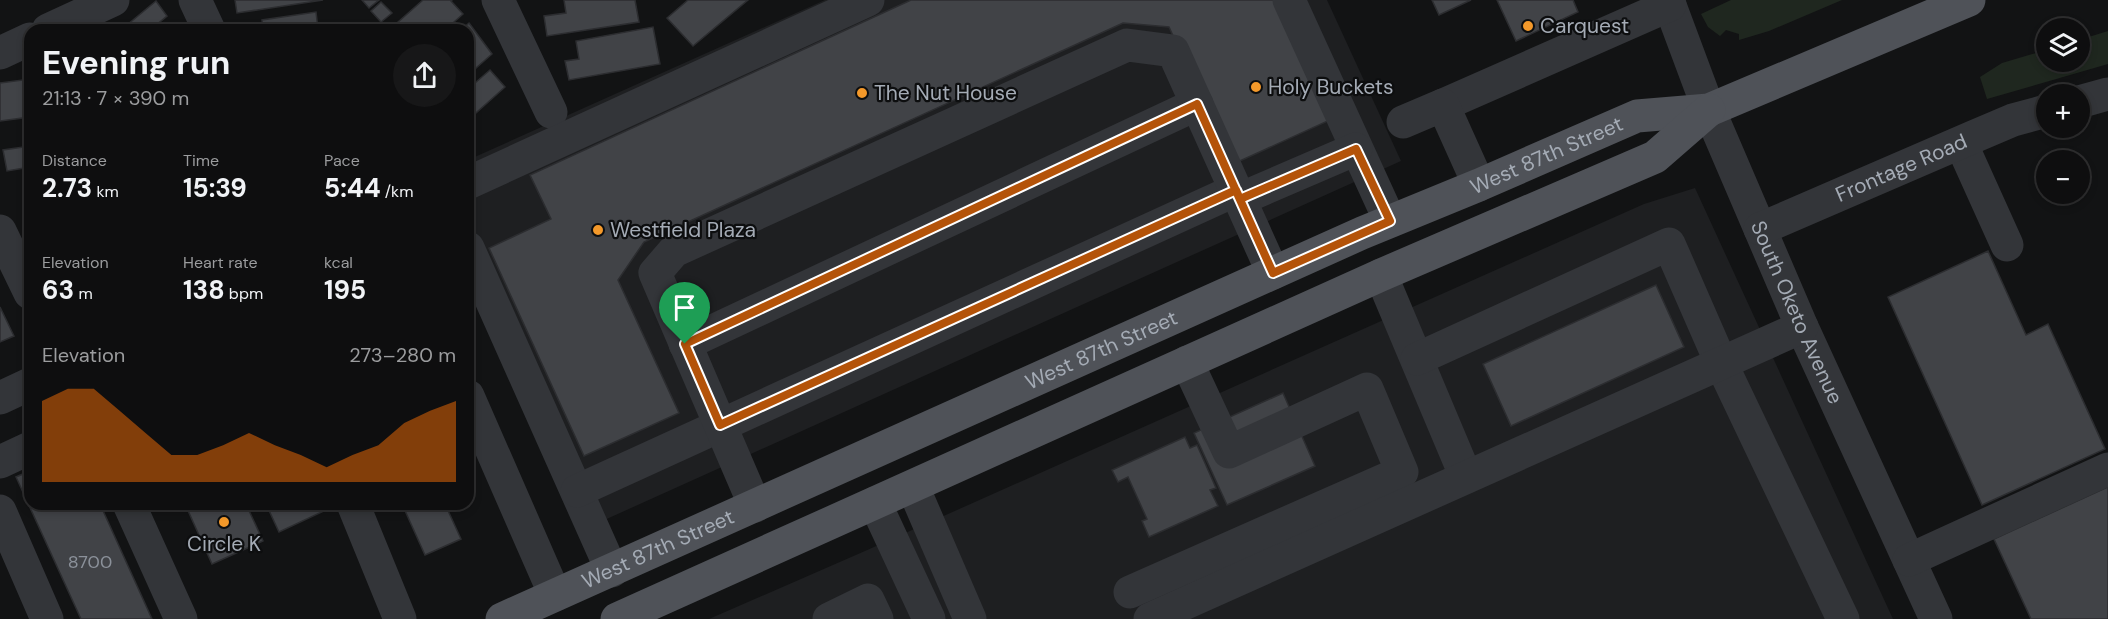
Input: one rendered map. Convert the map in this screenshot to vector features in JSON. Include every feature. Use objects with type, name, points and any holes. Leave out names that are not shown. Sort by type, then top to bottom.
[{"type":"main road","name":"West 87th Street","points":[[502,619],[1390,221],[1637,116],[1709,110],[1969,0]]},
{"type":"main road","name":"West 87th Street","points":[[616,619],[1381,275],[1655,158],[1709,110]]},
{"type":"street","points":[[61,24],[113,0]]},
{"type":"street","points":[[195,0],[206,24]]},
{"type":"street","points":[[498,0],[551,112]]},
{"type":"street","points":[[474,180],[868,0]]},
{"type":"street","points":[[1289,0],[1390,221]]},
{"type":"street","points":[[1403,122],[1669,3]]},
{"type":"street","name":"South Oketo Avenue","points":[[1669,3],[1709,110],[1802,327],[1936,619]]},
{"type":"street","points":[[0,52],[24,42]]},
{"type":"street","points":[[755,506],[655,273],[674,251],[1127,45],[1173,51],[1273,273]]},
{"type":"street","points":[[2090,99],[2108,94]]},
{"type":"street","points":[[685,344],[1197,104]]},
{"type":"street","points":[[1443,105],[1479,185]]},
{"type":"street","name":"Frontage Road","points":[[1760,229],[2013,120],[2036,114]]},
{"type":"street","points":[[1961,143],[2007,245]]},
{"type":"street","points":[[577,491],[1238,195],[1356,149]]},
{"type":"street","points":[[0,231],[24,281]]},
{"type":"street","points":[[1417,358],[1669,244],[1721,363],[1843,619]]},
{"type":"street","points":[[474,261],[612,570]]},
{"type":"street","points":[[1381,275],[1466,477]]},
{"type":"street","points":[[1150,619],[1802,327]]},
{"type":"street","points":[[1130,592],[1402,472],[1367,389],[1229,452],[1187,363]]},
{"type":"street","points":[[0,398],[24,387]]},
{"type":"street","points":[[474,413],[555,595]]},
{"type":"street","points":[[0,462],[24,451]]},
{"type":"street","points":[[1909,560],[2108,469]]},
{"type":"street","points":[[913,487],[970,619]]},
{"type":"street","points":[[875,503],[929,619]]},
{"type":"street","points":[[132,510],[181,619]]},
{"type":"street","points":[[355,510],[400,619]]},
{"type":"street","points":[[0,511],[47,619]]},
{"type":"street","points":[[829,619],[868,600],[877,619]]},
{"type":"shaded area","name":"Westfield Plaza","points":[[825,0],[1327,0],[1401,161],[580,531],[474,292],[474,157]]},
{"type":"shaded area","points":[[1731,0],[1842,0],[1769,31],[1739,40],[1739,34],[1726,30],[1720,36],[1708,27],[1701,14]]},
{"type":"shaded area","points":[[2108,31],[2108,64],[2090,69],[2090,37]]},
{"type":"shaded area","points":[[2036,53],[2036,72],[2080,72],[1987,99],[1980,77],[2002,63]]},
{"type":"shaded area","points":[[1695,188],[1893,619],[709,619],[1644,204]]},
{"type":"building","points":[[235,0],[323,0],[237,13]]},
{"type":"building","points":[[362,0],[379,0],[369,8]]},
{"type":"building","points":[[423,0],[452,0],[463,14],[452,24],[396,24]]},
{"type":"building","points":[[564,0],[635,0],[639,22],[547,36],[544,16],[566,13]]},
{"type":"building","points":[[688,0],[748,0],[693,46],[667,18]]},
{"type":"building","name":"Westfield Plaza","points":[[911,0],[1276,0],[1330,120],[1231,165],[1169,27],[1123,23],[644,242],[618,280],[679,413],[584,456],[489,248],[551,219],[530,175]]},
{"type":"building","points":[[1432,0],[1471,0],[1439,15]]},
{"type":"building","name":"Carquest","points":[[1497,0],[1573,0],[1578,12],[1516,41]]},
{"type":"building","points":[[156,1],[167,16],[157,24],[128,24]]},
{"type":"building","points":[[381,2],[392,13],[381,22],[371,11]]},
{"type":"building","points":[[316,12],[317,24],[262,24],[262,20]]},
{"type":"building","points":[[653,27],[660,64],[569,80],[565,61],[579,59],[576,41]]},
{"type":"building","points":[[474,30],[492,54],[474,70]]},
{"type":"building","points":[[490,70],[505,87],[474,115],[474,84]]},
{"type":"building","points":[[24,80],[24,118],[0,121],[0,83]]},
{"type":"building","points":[[24,147],[24,168],[7,171],[3,150]]},
{"type":"building","points":[[1988,251],[2026,335],[2048,324],[2105,449],[1982,505],[1888,297]]},
{"type":"building","points":[[1656,285],[1684,347],[1511,426],[1483,364]]},
{"type":"building","points":[[0,307],[14,336],[0,342]]},
{"type":"building","points":[[1283,393],[1315,466],[1227,505],[1194,433]]},
{"type":"building","points":[[1185,437],[1190,448],[1197,445],[1216,488],[1210,490],[1218,506],[1149,537],[1142,521],[1147,519],[1128,477],[1118,482],[1112,470]]},
{"type":"building","points":[[24,474],[24,494],[16,477]]},
{"type":"building","points":[[2108,487],[2108,619],[2031,619],[1994,539]]},
{"type":"building","points":[[31,510],[103,510],[152,619],[81,619]]},
{"type":"building","name":"Circle K","points":[[188,510],[249,510],[263,541],[212,564]]},
{"type":"building","points":[[269,510],[324,510],[324,511],[279,532]]},
{"type":"building","points":[[405,510],[448,510],[461,539],[425,555]]},
{"type":"place","name":"Carquest","points":[[1528,26]]},
{"type":"place","name":"Holy Buckets","points":[[1256,87]]},
{"type":"place","name":"The Nut House","points":[[862,93]]},
{"type":"place","name":"Westfield Plaza","points":[[598,230]]},
{"type":"place","name":"Circle K","points":[[224,522]]},
{"type":"route","points":[[685,344],[720,425],[1236,190],[1240,199],[1356,149],[1390,221],[1273,273],[1240,199],[1197,104],[685,344]]}]
